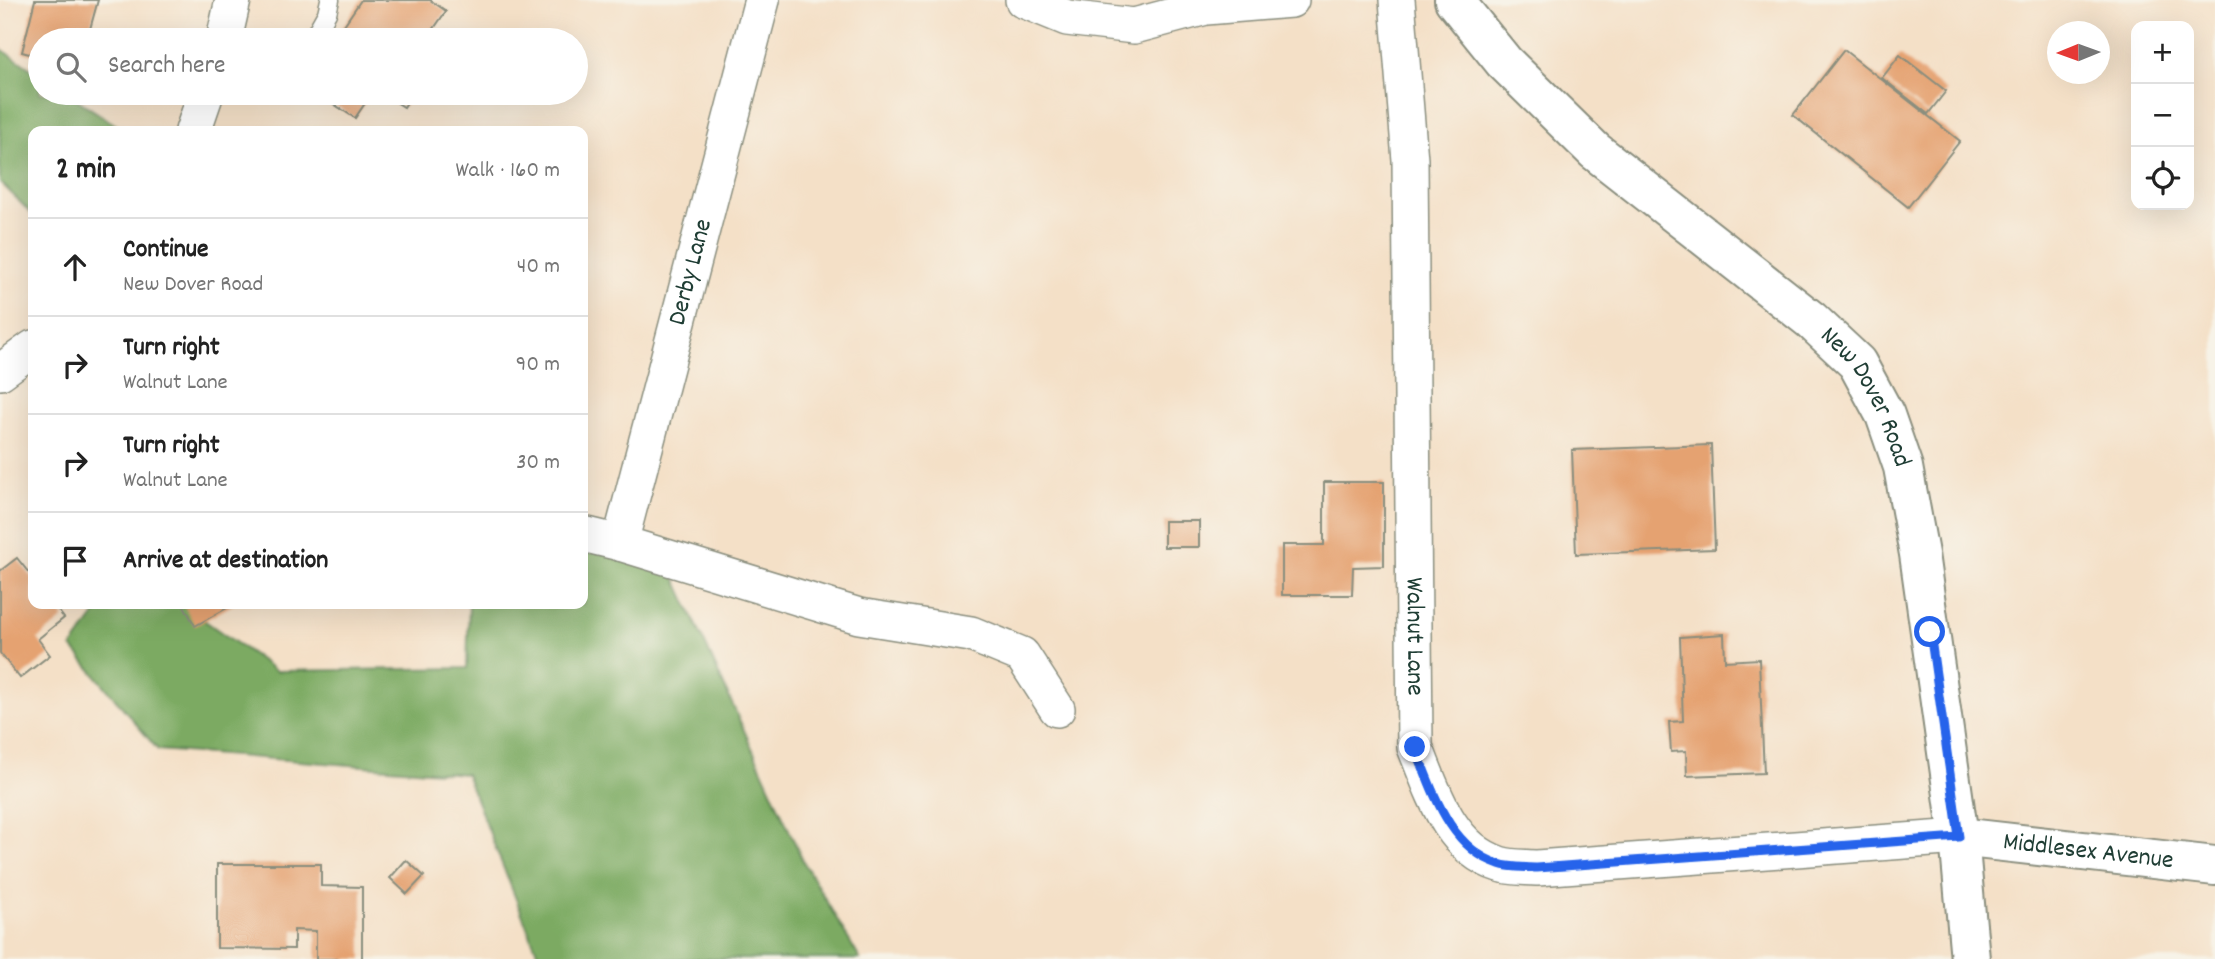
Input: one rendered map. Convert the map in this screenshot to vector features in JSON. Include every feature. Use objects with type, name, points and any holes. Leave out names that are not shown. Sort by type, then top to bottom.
[{"type":"street","points":[[227,28],[233,0]]},
{"type":"street","name":"Derby Lane","points":[[620,543],[762,0]]},
{"type":"street","points":[[1024,0],[1067,18],[1134,26],[1206,7],[1291,0]]},
{"type":"street","name":"Walnut Lane","points":[[1396,0],[1410,160],[1415,747],[1441,813],[1469,848],[1499,864],[1537,868],[1959,837]]},
{"type":"street","name":"New Dover Road","points":[[1454,0],[1504,62],[1595,151],[1811,320],[1857,363],[1885,415],[1903,467],[1919,554],[1959,837],[1970,959]]},
{"type":"street","points":[[195,126],[202,105]]},
{"type":"street","points":[[0,372],[28,352]]},
{"type":"street","points":[[588,535],[859,616],[971,634],[1022,655],[1057,709]]},
{"type":"street","name":"Middlesex Avenue","points":[[1959,837],[2215,866]]},
{"type":"lane","points":[[319,28],[330,0]]},
{"type":"green space","points":[[0,48],[28,67],[28,105],[85,105],[117,126],[28,126],[28,210],[0,182]]},
{"type":"green space","points":[[588,528],[661,546],[803,861],[860,959],[540,959],[466,774],[158,750],[72,647],[99,609],[188,609],[276,671],[467,668],[469,609],[588,609]]},
{"type":"building","points":[[35,0],[98,0],[90,28],[28,28]]},
{"type":"building","points":[[361,0],[430,0],[446,11],[434,28],[342,28]]},
{"type":"building","points":[[28,28],[28,54],[22,52]]},
{"type":"building","points":[[1844,50],[1960,141],[1908,207],[1793,115]]},
{"type":"building","points":[[1900,55],[1946,91],[1928,114],[1882,78]]},
{"type":"building","points":[[335,105],[364,105],[355,118]]},
{"type":"building","points":[[1711,445],[1715,549],[1576,554],[1572,450]]},
{"type":"building","points":[[1324,482],[1384,482],[1384,566],[1353,567],[1352,595],[1282,595],[1282,545],[1324,545]]},
{"type":"building","points":[[1164,521],[1199,521],[1199,547],[1164,547]]},
{"type":"building","points":[[17,558],[28,572],[28,609],[57,609],[64,618],[38,639],[50,655],[20,678],[0,653],[0,571]]},
{"type":"building","points":[[186,609],[225,609],[195,626]]},
{"type":"building","points":[[1724,634],[1725,661],[1759,659],[1764,773],[1687,776],[1686,751],[1671,752],[1669,722],[1683,721],[1680,637]]},
{"type":"building","points":[[406,860],[424,876],[407,894],[390,878]]},
{"type":"building","points":[[217,864],[321,864],[321,886],[362,887],[362,959],[316,959],[316,931],[294,930],[294,949],[217,948]]},
{"type":"route","points":[[1415,747],[1441,813],[1469,848],[1499,864],[1537,868],[1959,837],[1930,632]]}]
